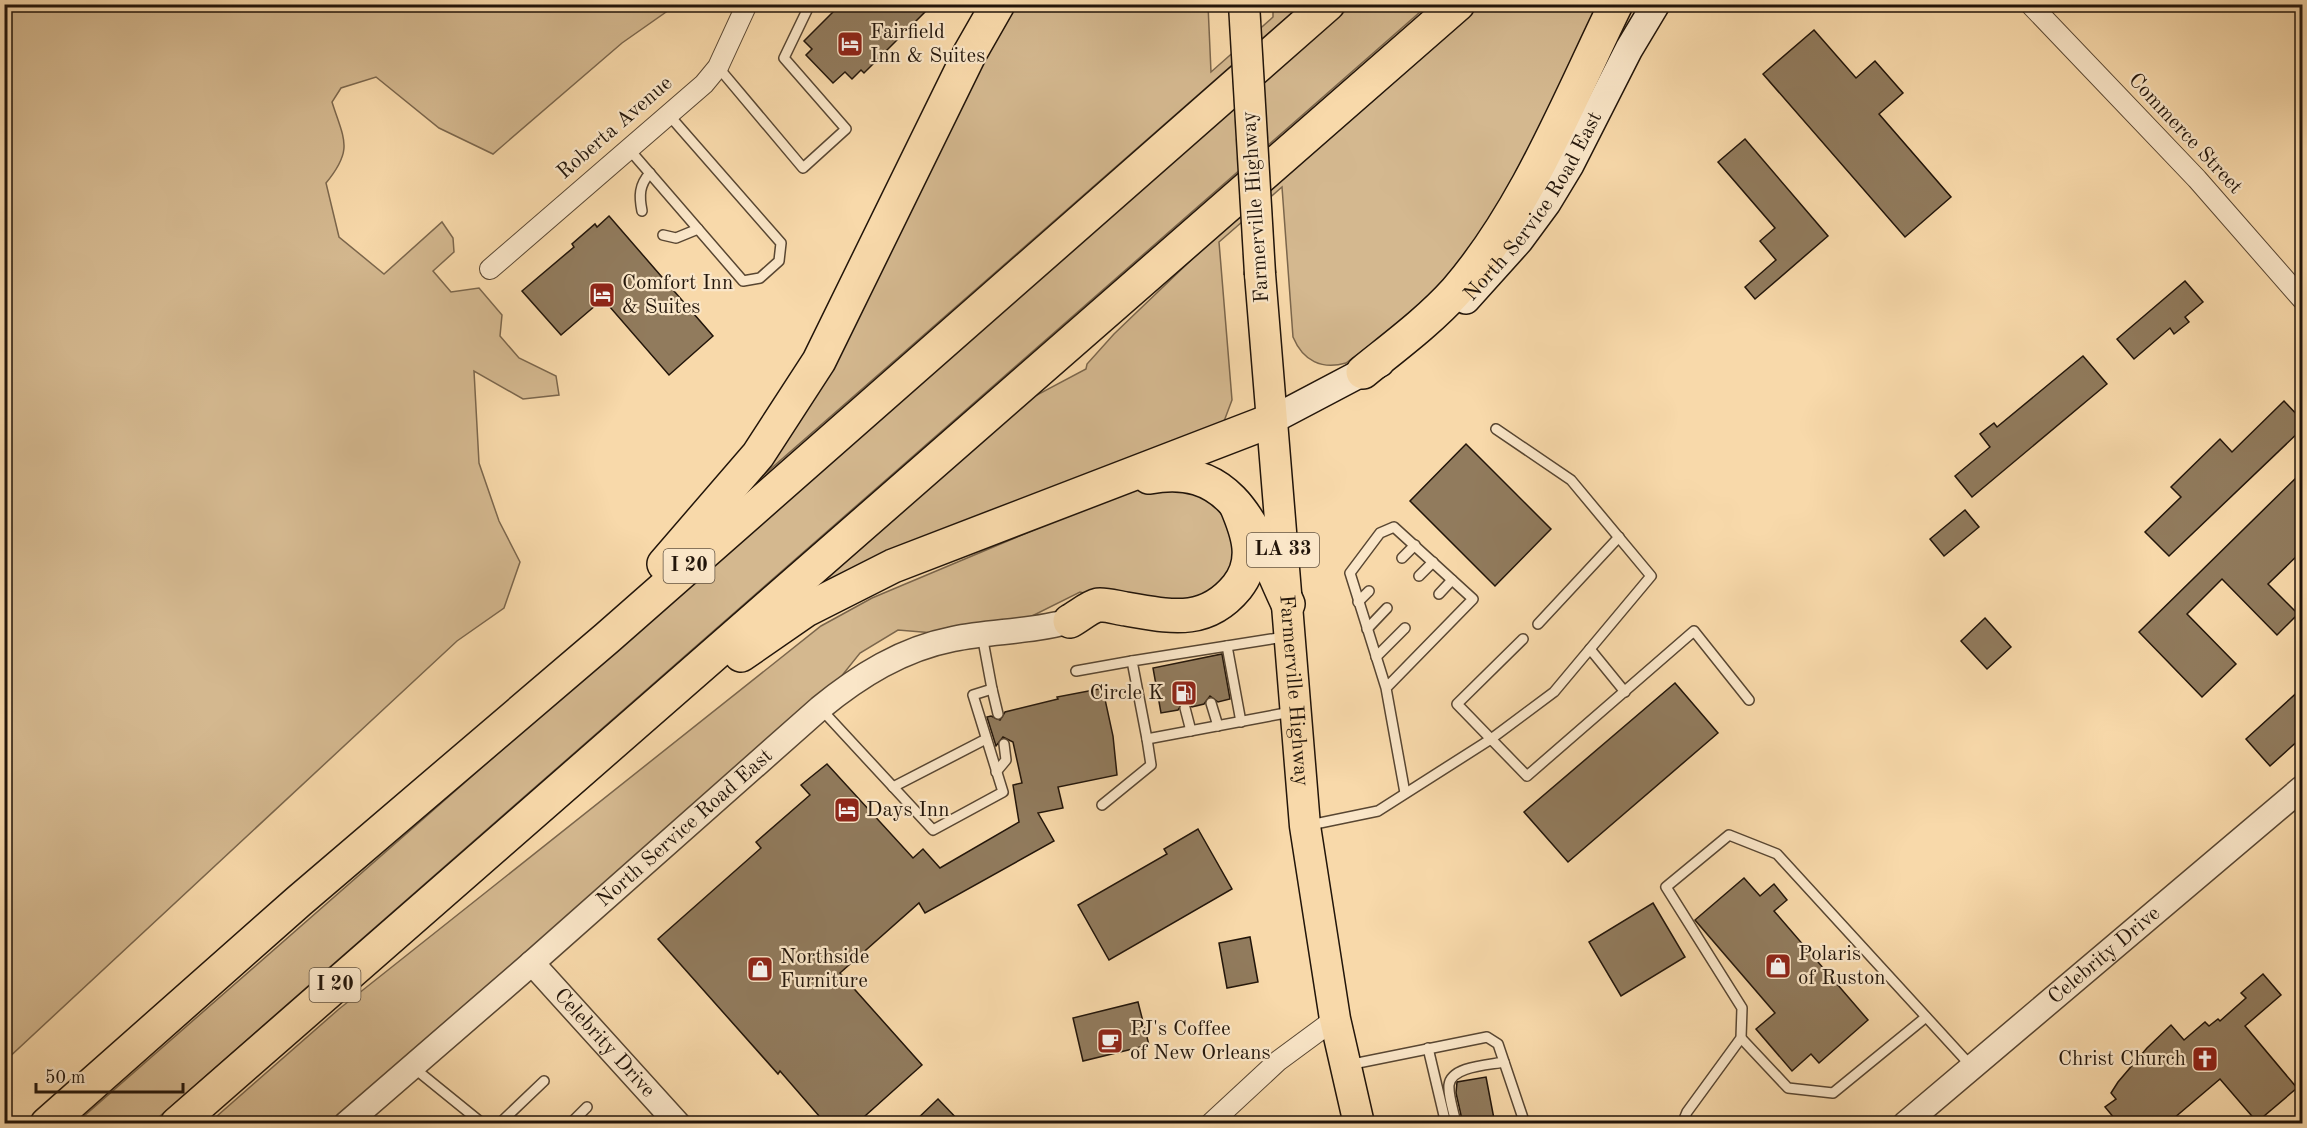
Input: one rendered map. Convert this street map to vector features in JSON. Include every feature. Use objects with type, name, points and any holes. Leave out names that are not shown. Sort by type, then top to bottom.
[{"type":"highway","points":[[607,638],[657,571],[758,454],[819,361],[970,53],[998,4]]},
{"type":"highway","name":"I 20","points":[[47,1124],[308,893],[607,638],[1328,4]]},
{"type":"highway","name":"I 20","points":[[177,1124],[1458,4]]},
{"type":"highway","points":[[1363,372],[1427,320],[1456,290],[1481,257],[1506,219],[1555,132],[1616,4]]},
{"type":"highway","points":[[493,847],[677,702],[806,610],[893,566],[1270,421]]},
{"type":"highway","points":[[1109,484],[1162,474],[1185,474],[1205,479],[1222,490],[1236,505],[1251,528],[1288,604]]},
{"type":"highway","points":[[1070,621],[1099,605],[1166,616],[1205,613],[1217,606],[1238,586],[1247,572],[1250,559],[1246,528],[1236,505]]},
{"type":"main road","name":"Farmerville Highway","points":[[1244,4],[1270,421],[1291,636],[1305,826],[1335,1019],[1359,1124]]},
{"type":"main road","name":"North Service Road East","points":[[1270,421],[1394,356],[1462,304],[1520,242],[1570,165],[1629,49],[1656,4]]},
{"type":"street","name":"Roberta Avenue","points":[[490,269],[704,84],[718,67],[747,4]]},
{"type":"street","name":"Commerce Street","points":[[2030,4],[2197,179],[2302,299]]},
{"type":"street","name":"North Service Road East","points":[[346,1124],[820,708],[869,673],[917,648],[953,639],[1050,627],[1070,621]]},
{"type":"street","name":"Celebrity Drive","points":[[1905,1124],[2302,788]]},
{"type":"street","name":"Celebrity Drive","points":[[532,963],[678,1124]]},
{"type":"street","points":[[1210,1124],[1278,1061],[1335,1019]]},
{"type":"lane","points":[[718,67],[803,168],[846,129],[784,58],[810,4]]},
{"type":"lane","points":[[628,148],[743,280],[760,278],[779,261],[781,243],[668,114]]},
{"type":"lane","points":[[642,211],[640,199],[642,182],[650,173]]},
{"type":"lane","points":[[663,235],[676,238],[698,229]]},
{"type":"lane","points":[[1305,826],[1378,811],[1491,739],[1554,692],[1651,576],[1571,480],[1496,429]]},
{"type":"lane","points":[[1386,688],[1473,599],[1394,527],[1380,533],[1350,573],[1386,688],[1406,793]]},
{"type":"lane","points":[[1538,624],[1619,537]]},
{"type":"lane","points":[[1402,558],[1414,545]]},
{"type":"lane","points":[[1419,576],[1433,562]]},
{"type":"lane","points":[[1439,594],[1452,580]]},
{"type":"lane","points":[[1358,602],[1369,591]]},
{"type":"lane","points":[[1366,629],[1387,608]]},
{"type":"lane","points":[[1376,657],[1405,628]]},
{"type":"lane","points":[[1523,639],[1457,704],[1527,776],[1694,631],[1749,700]]},
{"type":"lane","points":[[982,635],[998,714]]},
{"type":"lane","points":[[1076,671],[1199,655],[1227,646],[1291,636]]},
{"type":"lane","points":[[1227,646],[1241,722]]},
{"type":"lane","points":[[1590,649],[1624,692]]},
{"type":"lane","points":[[1102,805],[1151,765],[1132,662]]},
{"type":"lane","points":[[820,708],[933,830],[1003,792],[973,695],[992,689]]},
{"type":"lane","points":[[1211,703],[1218,726]]},
{"type":"lane","points":[[1185,708],[1191,731]]},
{"type":"lane","points":[[1147,739],[1296,711]]},
{"type":"lane","points":[[893,787],[986,739]]},
{"type":"lane","points":[[996,772],[1006,760],[1004,744]]},
{"type":"lane","points":[[1682,1124],[1687,1112],[1741,1038],[1742,1008],[1666,887],[1730,835],[1777,854],[1972,1067]]},
{"type":"lane","points":[[1741,1038],[1788,1088],[1833,1093],[1926,1017]]},
{"type":"lane","points":[[1346,1065],[1486,1037],[1498,1044],[1525,1124]]},
{"type":"lane","points":[[1428,1048],[1446,1124]]},
{"type":"lane","points":[[1456,1124],[1449,1086],[1452,1079],[1460,1072],[1504,1062]]},
{"type":"lane","points":[[412,1066],[483,1124]]},
{"type":"lane","points":[[498,1124],[543,1081]]},
{"type":"lane","points":[[570,1124],[587,1107]]},
{"type":"shaded area","points":[[5,4],[676,5],[622,43],[493,154],[439,128],[376,77],[341,88],[332,102],[344,144],[340,161],[326,183],[339,237],[384,274],[442,222],[453,238],[454,252],[433,271],[451,292],[479,288],[502,315],[500,336],[519,358],[556,376],[559,395],[523,399],[474,371],[479,463],[499,521],[520,562],[504,608],[457,641],[5,1061]]},
{"type":"shaded area","points":[[1009,5],[1208,5],[1211,72],[1273,17],[1273,5],[1301,5],[758,480]]},
{"type":"shaded area","points":[[1352,5],[1428,5],[152,1123],[75,1124]]},
{"type":"shaded area","points":[[1480,5],[1603,5],[1552,109],[1476,243],[1446,278],[1403,320],[1346,363],[1321,364],[1314,362],[1302,352],[1293,337],[1282,187],[1219,242],[1232,400],[1223,424],[823,586],[822,582],[1033,397],[1086,369],[1087,364],[1114,334],[1213,239]]},
{"type":"shaded area","points":[[1165,480],[1223,506],[1244,552],[1209,605],[1105,598],[1080,592],[1020,622],[934,633],[898,630],[860,653],[836,683],[329,1123],[208,1124],[339,1009],[821,626],[872,598],[1122,493]]},
{"type":"building","name":"Fairfield Inn & Suites","points":[[841,4],[933,4],[864,73],[861,70],[852,79],[845,72],[833,83],[806,55],[812,49],[804,41]]},
{"type":"building","points":[[1814,30],[1856,78],[1875,61],[1903,93],[1879,114],[1951,197],[1905,237],[1763,74]]},
{"type":"building","points":[[1745,139],[1828,236],[1755,299],[1745,287],[1776,260],[1760,241],[1775,228],[1718,162]]},
{"type":"building","name":"Comfort Inn & Suites","points":[[609,216],[713,336],[669,375],[603,299],[561,335],[522,291],[574,247],[572,244],[595,224],[597,227]]},
{"type":"building","points":[[2185,281],[2203,302],[2185,317],[2189,322],[2174,334],[2170,328],[2134,359],[2117,339]]},
{"type":"building","points":[[2083,356],[2107,384],[1972,497],[1955,476],[1990,447],[1980,434],[1994,423],[1997,427]]},
{"type":"building","points":[[2284,401],[2302,420],[2302,429],[2169,556],[2145,532],[2181,497],[2171,487],[2220,439],[2232,452]]},
{"type":"building","points":[[1466,444],[1551,529],[1495,586],[1410,501]]},
{"type":"building","points":[[2302,472],[2302,551],[2268,584],[2298,614],[2277,635],[2222,579],[2187,614],[2236,664],[2202,697],[2139,632]]},
{"type":"building","points":[[1965,510],[1979,527],[1944,556],[1930,539]]},
{"type":"building","points":[[1985,618],[2011,647],[1987,669],[1961,641]]},
{"type":"building","points":[[1222,654],[1230,699],[1218,702],[1210,696],[1204,704],[1192,707],[1184,701],[1178,710],[1161,713],[1153,668]]},
{"type":"building","points":[[1675,683],[1718,733],[1568,862],[1524,812]]},
{"type":"building","points":[[2302,688],[2302,737],[2270,766],[2246,739]]},
{"type":"building","points":[[1103,690],[1113,736],[1117,775],[1058,787],[1063,808],[1038,813],[1054,841],[925,913],[919,903],[840,973],[922,1065],[856,1124],[826,1124],[780,1071],[778,1074],[658,939],[761,848],[756,842],[810,795],[801,785],[827,764],[913,858],[923,849],[940,868],[1019,822],[1013,785],[1022,783],[1013,742],[1003,737],[996,746],[987,717],[991,716],[1000,720],[1005,712],[1058,699],[1057,697]]},
{"type":"building","points":[[1198,829],[1232,889],[1109,960],[1078,905],[1167,854],[1164,849]]},
{"type":"building","name":"Polaris of Ruston","points":[[1744,878],[1760,896],[1774,884],[1787,900],[1774,911],[1868,1020],[1819,1063],[1811,1054],[1792,1071],[1756,1029],[1775,1013],[1695,920]]},
{"type":"building","points":[[1653,903],[1685,957],[1621,996],[1589,942]]},
{"type":"building","points":[[1250,937],[1258,982],[1227,988],[1219,943]]},
{"type":"building","name":"Christ Church","points":[[2263,974],[2281,995],[2245,1026],[2297,1088],[2257,1122],[2220,1079],[2167,1124],[2119,1124],[2105,1107],[2116,1099],[2111,1093],[2147,1048],[2171,1025],[2184,1040],[2205,1022],[2209,1026],[2218,1019],[2220,1021],[2246,998],[2241,993]]},
{"type":"building","points":[[1138,1002],[1149,1045],[1083,1061],[1073,1018]]},
{"type":"building","points":[[1486,1077],[1495,1124],[1463,1124],[1456,1093],[1457,1082]]},
{"type":"building","points":[[938,1099],[962,1124],[912,1124]]},
{"type":"place","name":"Fairfield Inn & Suites","points":[[850,44]]},
{"type":"place","name":"Comfort Inn & Suites","points":[[602,295]]},
{"type":"place","name":"Circle K","points":[[1184,693]]},
{"type":"place","name":"Days Inn","points":[[847,810]]},
{"type":"place","name":"Polaris of Ruston","points":[[1778,966]]},
{"type":"place","name":"Northside Furniture","points":[[760,969]]},
{"type":"place","name":"PJ's Coffee of New Orleans","points":[[1110,1041]]},
{"type":"place","name":"Christ Church","points":[[2205,1059]]}]
